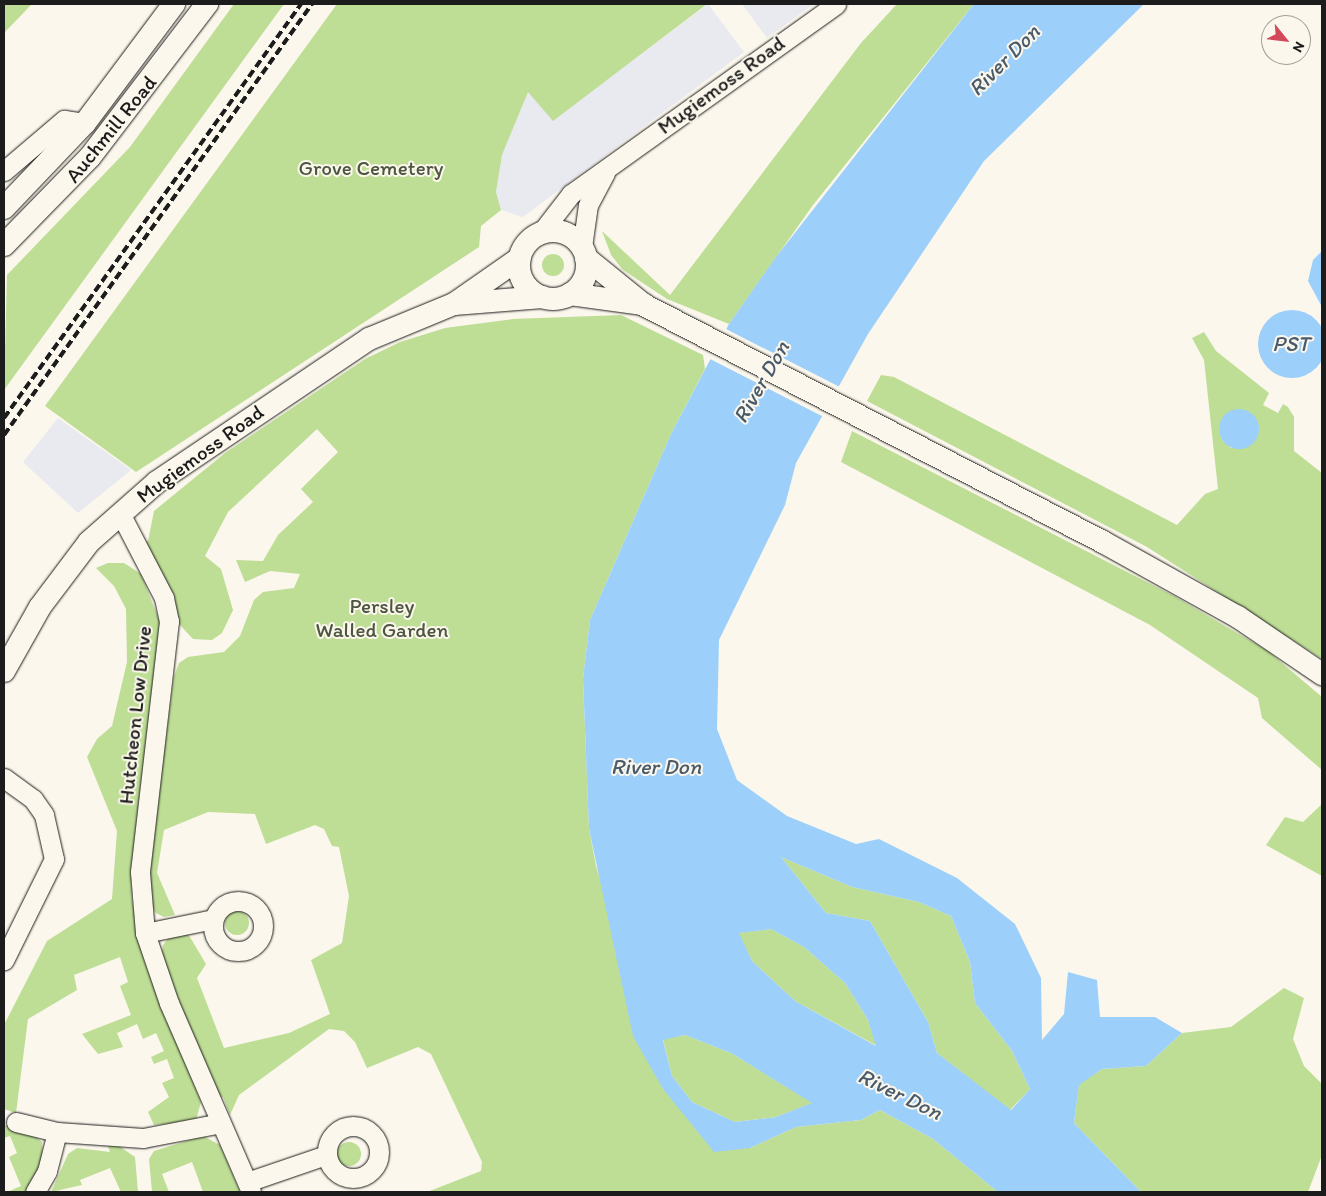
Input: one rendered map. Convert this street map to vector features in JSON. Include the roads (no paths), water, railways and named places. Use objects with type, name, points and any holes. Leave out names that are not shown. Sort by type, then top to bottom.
[{"type":"main road","name":"Auchmill Road","points":[[4,208],[85,123],[174,4]]},
{"type":"main road","name":"Auchmill Road","points":[[4,246],[90,158],[207,4]]},
{"type":"main road","points":[[454,304],[520,258],[528,242],[540,234],[563,232],[652,309],[874,423],[1238,617],[1322,674]]},
{"type":"main road","points":[[570,294],[582,282],[584,252]]},
{"type":"main road","points":[[520,258],[523,279],[543,297]]},
{"type":"main road","points":[[454,304],[570,294],[652,309]]},
{"type":"main road","name":"Mugiemoss Road","points":[[4,671],[46,600],[89,542],[157,482],[369,339],[454,304]]},
{"type":"street","name":"Mugiemoss Road","points":[[540,234],[571,194],[836,4]]},
{"type":"street","name":"Auchmill Road","points":[[4,171],[64,120],[85,123]]},
{"type":"street","name":"Mugiemoss Road","points":[[584,252],[588,205],[607,170]]},
{"type":"street","name":"Hutcheon Low Drive","points":[[120,513],[164,598],[169,621],[140,872],[145,933],[169,1003],[249,1187],[326,1155]]},
{"type":"street","points":[[4,778],[33,799],[44,815],[54,859],[4,960]]},
{"type":"street","points":[[145,933],[214,920]]},
{"type":"street","points":[[16,1122],[57,1132],[143,1138],[221,1123]]},
{"type":"street","points":[[35,1192],[47,1171],[57,1132]]},
{"type":"water","name":"River Don","points":[[974,4],[1144,4],[984,161],[868,334],[796,463],[785,505],[719,640],[717,729],[737,780],[787,816],[856,844],[879,839],[957,878],[1015,924],[1041,978],[1042,1040],[1064,1014],[1068,972],[1097,980],[1100,1017],[1155,1017],[1182,1033],[1146,1066],[1102,1069],[1079,1085],[1074,1123],[1141,1192],[998,1192],[933,1139],[880,1110],[861,1120],[796,1127],[750,1148],[714,1152],[663,1089],[633,1036],[589,829],[583,679],[590,620],[671,434],[729,324],[776,257]],"holes":[[[781,857],[852,887],[919,902],[951,916],[970,962],[975,1003],[1012,1051],[1030,1089],[1011,1110],[937,1053],[928,1022],[870,921],[826,913]],[[771,929],[804,947],[845,983],[868,1020],[876,1046],[795,1001],[752,961],[739,933]],[[685,1035],[731,1053],[812,1103],[776,1117],[735,1122],[692,1102],[672,1076],[663,1040]]]},
{"type":"water","points":[[1322,251],[1322,307],[1308,281],[1313,260]]},
{"type":"water","name":"PST","points":[[1292,310],[1305,313],[1316,320],[1323,331],[1326,344],[1323,357],[1316,368],[1305,375],[1292,378],[1279,375],[1268,368],[1261,357],[1258,344],[1261,331],[1268,320],[1279,313]]},
{"type":"water","points":[[1239,409],[1253,415],[1259,429],[1253,443],[1239,449],[1225,443],[1219,429],[1225,415]]},
{"type":"railway","points":[[4,418],[301,4]]},
{"type":"railway","points":[[4,435],[312,4]]},
{"type":"park label","name":"Grove Cemetery","points":[[371,168]]},
{"type":"park label","name":"Persley Walled Garden","points":[[382,618]]}]
